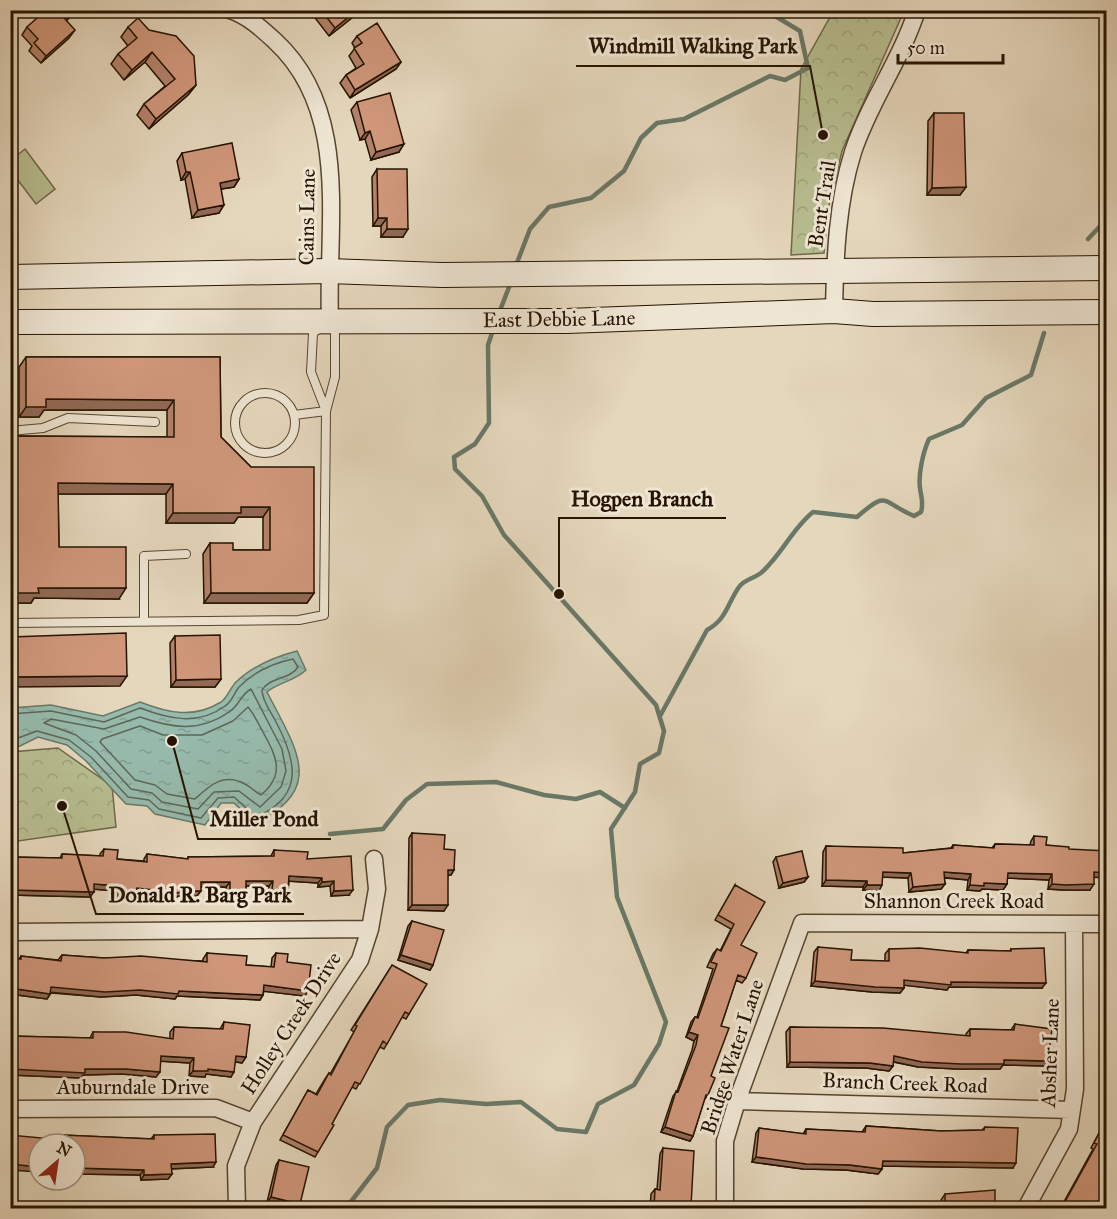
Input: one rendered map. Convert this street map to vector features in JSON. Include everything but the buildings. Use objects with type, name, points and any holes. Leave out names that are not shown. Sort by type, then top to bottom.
[{"type":"main road","points":[[10,277],[328,271],[442,275],[1107,268]]},
{"type":"main road","name":"East Debbie Lane","points":[[10,322],[567,321],[834,311],[873,314],[1107,312]]},
{"type":"street","name":"Cains Lane","points":[[230,10],[249,14],[257,25],[288,53],[308,79],[329,148],[332,178],[328,271],[330,320]]},
{"type":"street","name":"Bent Trail","points":[[834,311],[835,271],[842,200],[853,151],[897,60],[917,10]]},
{"type":"street","name":"Holley Creek Drive","points":[[237,1209],[236,1166],[253,1122],[360,960],[370,929],[378,889],[374,859]]},
{"type":"street","name":"Shannon Creek Road","points":[[802,924],[1107,924]]},
{"type":"street","name":"Bridge Water Lane","points":[[725,1209],[725,1141],[737,1101],[802,924]]},
{"type":"street","name":"Absher Lane","points":[[1026,1209],[1069,1129],[1075,1089],[1074,924]]},
{"type":"street","points":[[10,932],[370,929]]},
{"type":"street","name":"Branch Creek Road","points":[[737,1101],[1072,1110]]},
{"type":"street","name":"Auburndale Drive","points":[[10,1109],[216,1108],[253,1122]]},
{"type":"lane","points":[[10,623],[299,620],[324,615],[326,411],[335,377],[335,333],[330,320],[313,333],[311,372],[326,411]]},
{"type":"lane","points":[[263,393],[282,398],[294,415],[296,424],[289,442],[273,453],[263,454],[246,447],[235,429],[238,410],[244,401],[263,393]]},
{"type":"lane","points":[[294,415],[326,411]]},
{"type":"lane","points":[[10,430],[43,428],[68,418],[155,422]]},
{"type":"lane","points":[[144,622],[144,555],[186,554]]},
{"type":"green space","points":[[834,10],[904,11],[842,151],[828,209],[824,253],[791,255],[801,69]]},
{"type":"green space","points":[[25,149],[55,189],[36,204],[11,171],[11,160]]},
{"type":"green space","points":[[58,748],[112,786],[116,827],[11,842],[10,752]]},
{"type":"water","points":[[297,651],[306,670],[267,692],[289,734],[296,753],[299,770],[297,785],[288,800],[271,814],[245,828],[246,814],[234,803],[221,803],[205,825],[155,814],[147,806],[126,804],[86,761],[67,745],[38,737],[20,746],[11,747],[11,708],[51,705],[103,716],[140,702],[171,711],[201,711],[221,702],[235,683],[256,667]]},
{"type":"waterway","points":[[515,268],[530,229],[549,207],[591,198],[624,171],[641,138],[657,123],[684,119],[770,76],[785,80],[808,68],[800,31],[765,10]]},
{"type":"waterway","points":[[1088,239],[1106,220]]},
{"type":"waterway","points":[[499,313],[511,282]]},
{"type":"waterway","points":[[346,1208],[377,1168],[387,1127],[408,1105],[440,1100],[486,1104],[521,1102],[557,1129],[586,1132],[598,1104],[634,1085],[659,1044],[666,1022],[617,897],[611,829],[635,792],[640,764],[659,753],[664,731],[656,705],[504,535],[482,496],[455,469],[454,457],[475,444],[489,423],[488,345],[493,330]]},
{"type":"waterway","points":[[660,716],[707,630],[723,616],[739,587],[769,565],[799,526],[813,512],[857,517],[880,501],[890,503],[914,516],[921,512],[920,470],[929,439],[962,425],[986,398],[1031,375],[1044,333]]},
{"type":"waterway","points":[[330,834],[383,829],[406,800],[427,784],[496,782],[544,795],[576,799],[600,792],[625,808]]},
{"type":"place","name":"Windmill Walking Park","points":[[823,135]]},
{"type":"place","name":"Hogpen Branch","points":[[559,594]]},
{"type":"place","name":"Miller Pond","points":[[172,741]]},
{"type":"place","name":"Donald R. Barg Park","points":[[62,806]]}]
